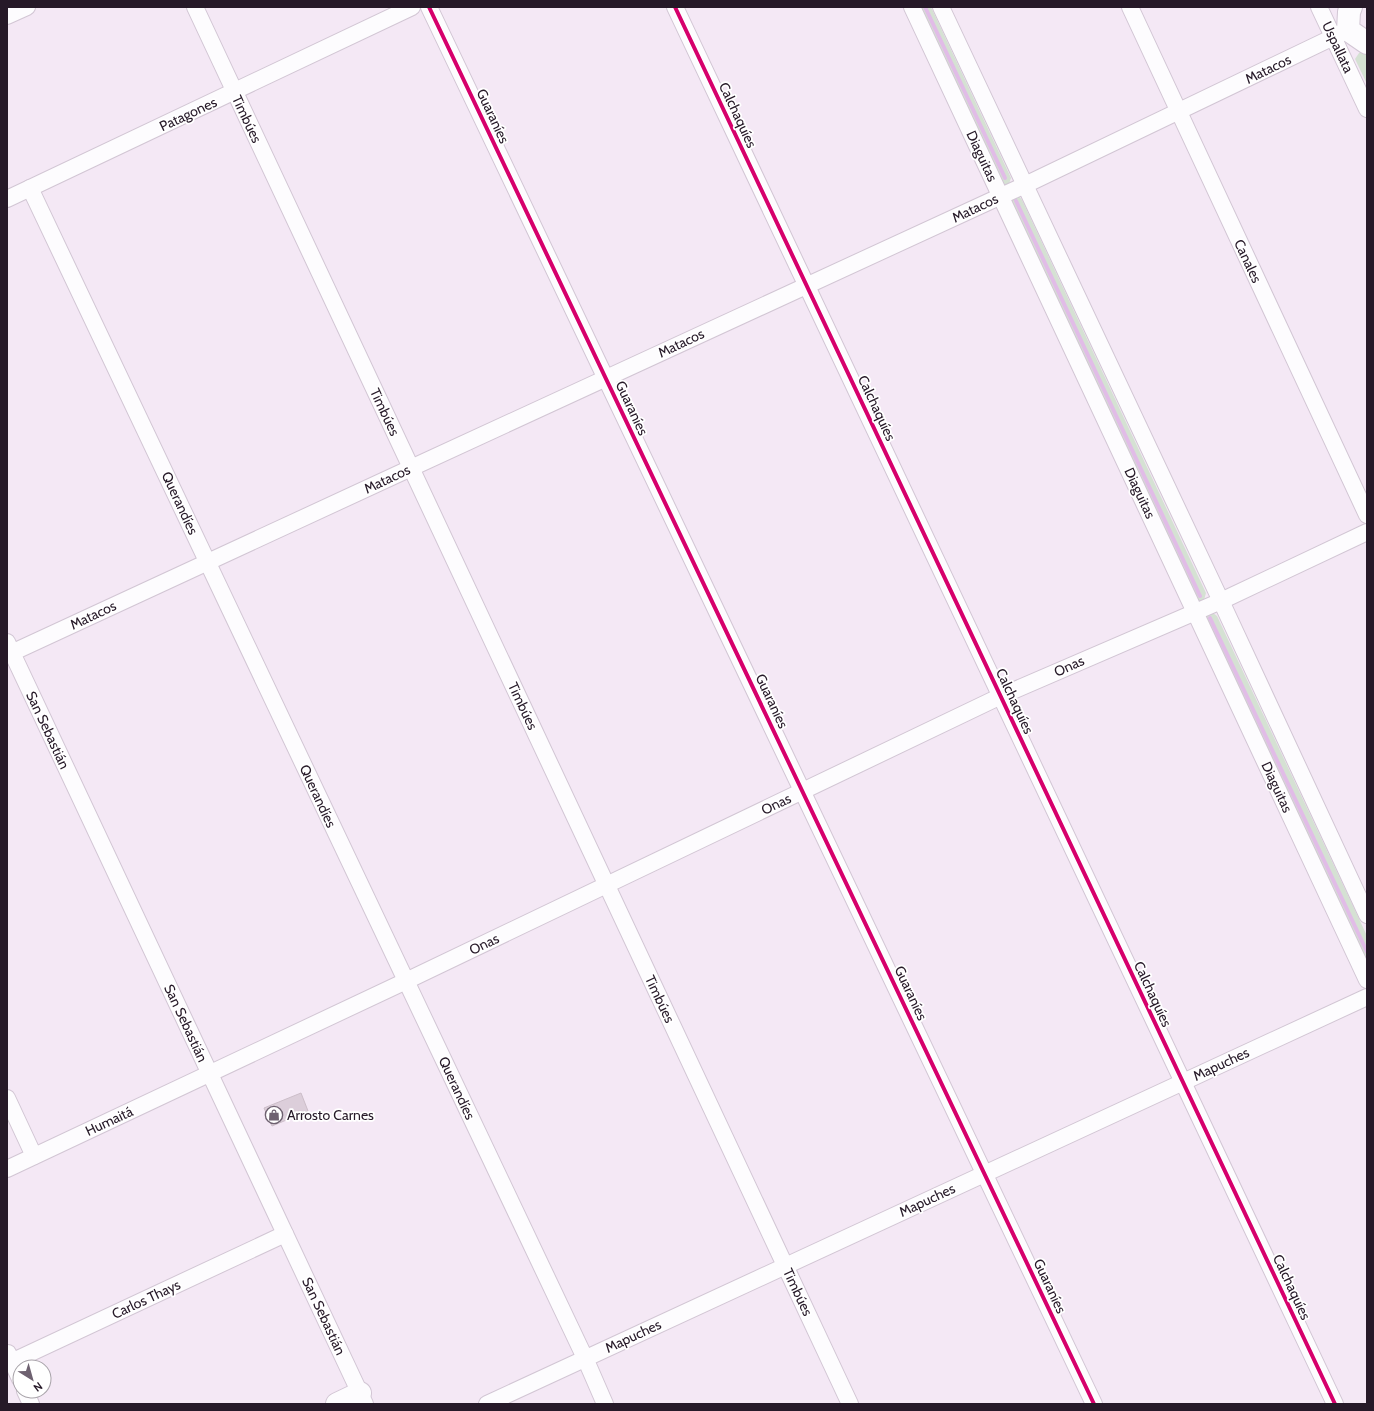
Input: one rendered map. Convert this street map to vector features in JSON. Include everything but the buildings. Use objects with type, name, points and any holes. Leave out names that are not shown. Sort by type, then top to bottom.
[{"type":"street","points":[[7,16],[27,7]]},
{"type":"street","name":"Timbúes","points":[[195,7],[850,1404]]},
{"type":"street","name":"Patagones","points":[[7,198],[412,7]]},
{"type":"street","name":"Guaraníes","points":[[429,7],[1094,1404]]},
{"type":"street","name":"Calchaquíes","points":[[675,7],[1335,1404]]},
{"type":"street","name":"Diaguitas","points":[[912,7],[1367,980]]},
{"type":"street","name":"Diaguitas","points":[[941,7],[1367,915]]},
{"type":"street","name":"Canales","points":[[1130,7],[1367,515]]},
{"type":"street","name":"Uspallata","points":[[1319,7],[1341,34],[1367,109]]},
{"type":"street","points":[[1351,7],[1341,34],[1367,43]]},
{"type":"street","name":"Matacos","points":[[9,650],[208,562],[807,286],[1025,185],[1341,34]]},
{"type":"street","name":"Querandíes","points":[[30,188],[585,1358],[605,1404]]},
{"type":"street","name":"Onas","points":[[210,1074],[1001,696],[1220,600],[1367,532]]},
{"type":"street","name":"San Sebastián","points":[[9,650],[363,1399]]},
{"type":"street","name":"Mapuches","points":[[487,1404],[1367,997]]},
{"type":"street","name":"Humaitá","points":[[7,1169],[210,1074]]},
{"type":"street","points":[[7,1098],[34,1156]]},
{"type":"street","name":"Carlos Thays","points":[[9,1359],[285,1234]]},
{"type":"street","points":[[337,1404],[363,1399]]},
{"type":"green space","points":[[916,7],[931,7],[1011,178],[1009,184],[1006,186],[1001,185]]},
{"type":"green space","points":[[1367,51],[1367,84],[1355,59],[1359,53]]},
{"type":"green space","points":[[1019,196],[1206,593],[1204,600],[1201,602],[1196,601],[1010,207],[1011,198]]},
{"type":"green space","points":[[1213,613],[1217,616],[1367,936],[1367,969],[1205,623],[1205,615]]},
{"type":"waterway","points":[[925,7],[1005,178]]},
{"type":"waterway","points":[[1016,201],[1200,596]]},
{"type":"waterway","points":[[1210,618],[1367,952]]},
{"type":"cycle path","points":[[429,7],[1094,1404]]},
{"type":"cycle path","points":[[675,7],[1335,1404]]},
{"type":"place","name":"Arrosto Carnes","points":[[274,1115]]}]
